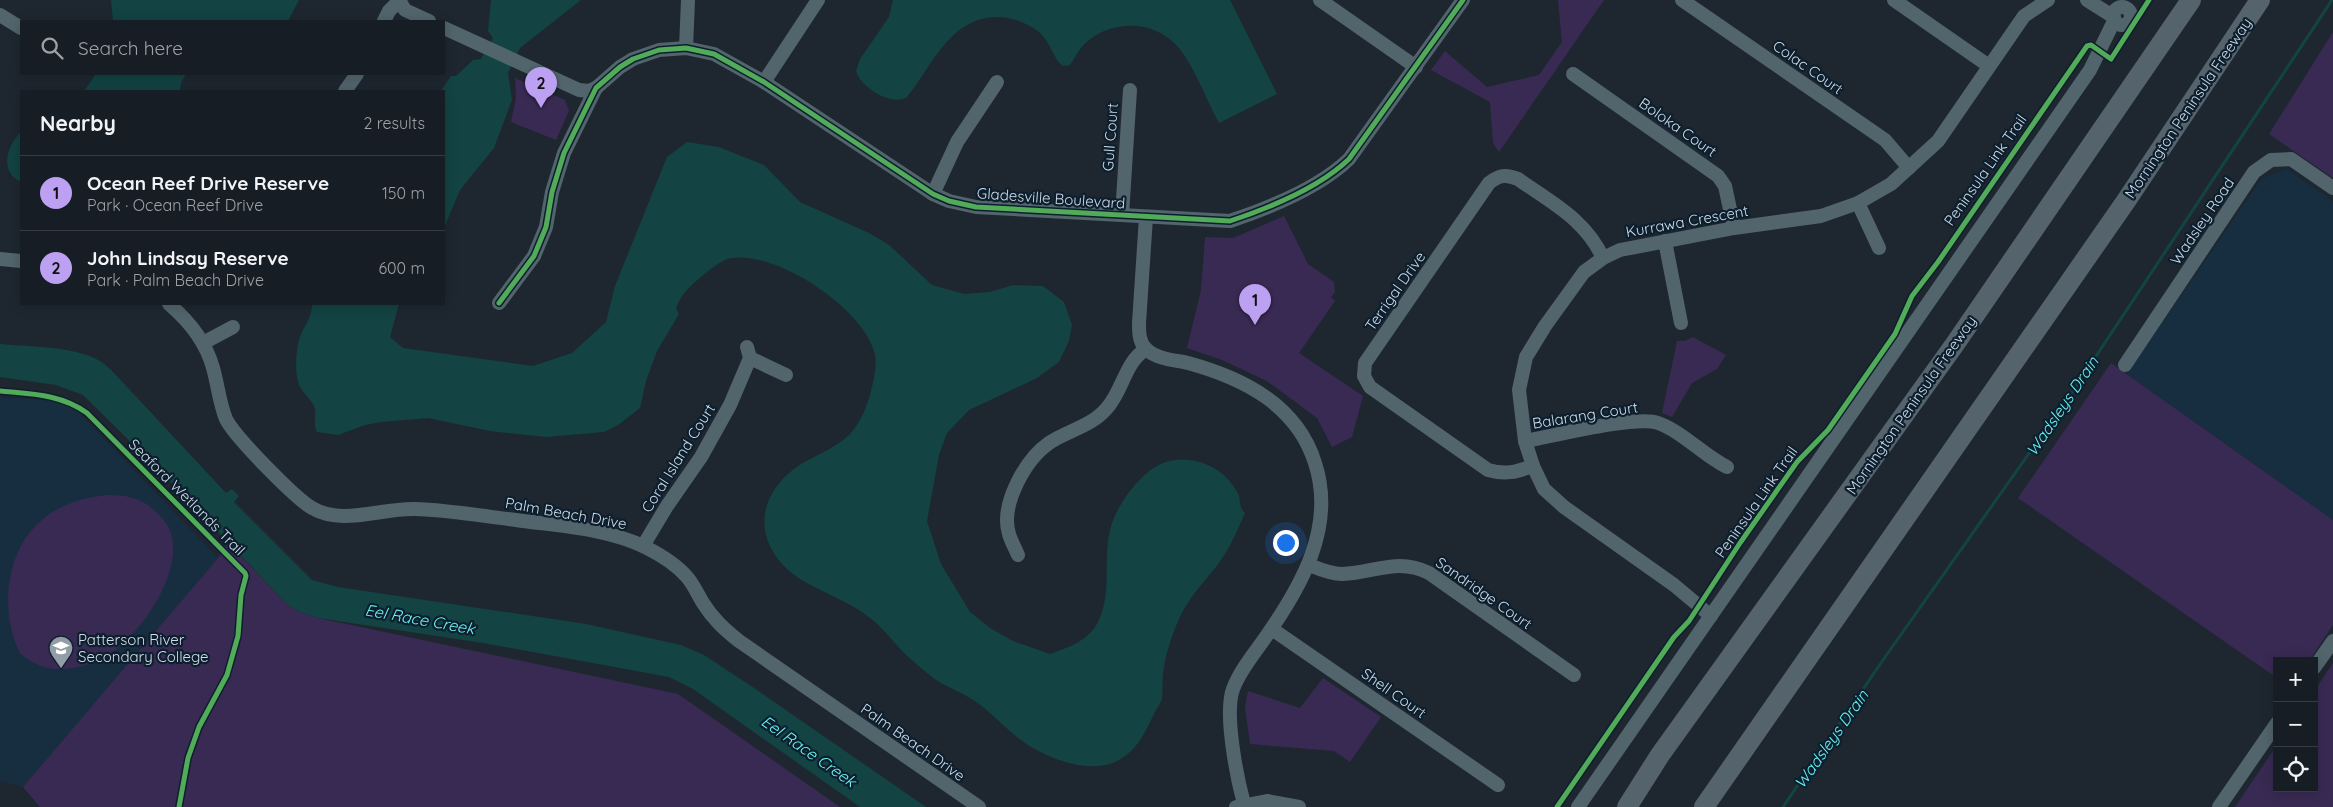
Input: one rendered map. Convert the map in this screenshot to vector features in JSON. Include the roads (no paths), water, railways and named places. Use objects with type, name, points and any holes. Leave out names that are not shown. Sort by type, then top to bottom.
[{"type":"highway","name":"Mornington Peninsula Freeway","points":[[1627,807],[1660,755],[1955,344],[2191,0]]},
{"type":"highway","name":"Mornington Peninsula Freeway","points":[[1704,807],[1794,674],[2126,201],[2260,0]]},
{"type":"street","points":[[686,48],[688,0]]},
{"type":"street","points":[[764,82],[818,0]]},
{"type":"street","points":[[1320,0],[1416,67]]},
{"type":"street","name":"Gladesville Boulevard","points":[[596,88],[620,67],[633,59],[659,50],[686,48],[714,54],[764,82],[933,194],[949,201],[976,207],[1230,221],[1260,211],[1327,177],[1355,153],[1463,0]]},
{"type":"street","name":"Colac Court","points":[[1682,0],[1885,140],[1909,168]]},
{"type":"street","points":[[1894,0],[1989,66]]},
{"type":"street","name":"Kurrawa Crescent","points":[[1714,612],[1564,508],[1544,489],[1533,466],[1525,441],[1519,390],[1526,357],[1545,326],[1584,272],[1604,258],[1620,250],[1734,228],[1821,216],[1858,203],[1891,184],[1938,141],[2024,16],[2048,0]]},
{"type":"street","points":[[2088,0],[2122,14]]},
{"type":"street","points":[[2098,0],[2122,14]]},
{"type":"street","points":[[1578,807],[2090,70],[2122,14],[2137,0]]},
{"type":"street","points":[[384,20],[389,10],[399,1],[405,10],[427,20]]},
{"type":"street","points":[[0,15],[20,27]]},
{"type":"street","points":[[445,28],[579,90],[589,91],[596,88]]},
{"type":"street","name":"Boloka Court","points":[[1574,74],[1718,176],[1725,186],[1734,228]]},
{"type":"street","points":[[346,90],[356,75]]},
{"type":"street","points":[[933,194],[958,142],[997,82]]},
{"type":"street","points":[[499,303],[534,256],[546,226],[552,192],[564,153],[596,88]]},
{"type":"street","name":"Gull Court","points":[[1122,215],[1130,90]]},
{"type":"street","name":"Wadsley Road","points":[[2125,365],[2254,172],[2271,160],[2291,159],[2333,188]]},
{"type":"street","name":"Terrigal Drive","points":[[1533,466],[1510,474],[1501,474],[1488,470],[1370,387],[1364,376],[1365,362],[1489,184],[1499,176],[1510,176],[1518,179],[1576,220],[1588,232],[1604,258]]},
{"type":"street","points":[[1858,203],[1879,248]]},
{"type":"street","points":[[1146,217],[1139,324],[1140,337],[1146,349],[1156,356],[1213,371],[1239,382],[1280,406],[1296,424],[1309,446],[1320,485],[1318,532],[1309,565],[1290,602],[1240,674],[1233,690],[1230,707],[1240,806],[1267,801],[1299,807]]},
{"type":"street","points":[[1665,241],[1681,323]]},
{"type":"street","points":[[0,259],[20,261]]},
{"type":"street","name":"Palm Beach Drive","points":[[170,305],[179,312],[203,343],[213,368],[220,403],[227,421],[236,434],[302,502],[324,514],[336,517],[394,508],[450,511],[601,533],[643,546],[680,569],[689,579],[717,624],[979,807]]},
{"type":"street","points":[[203,343],[233,327]]},
{"type":"street","points":[[1018,555],[1008,533],[1008,520],[1010,504],[1022,473],[1048,444],[1064,434],[1080,429],[1107,409],[1119,392],[1130,362],[1146,349]]},
{"type":"street","name":"Coral Island Court","points":[[643,546],[667,506],[701,457],[730,405],[748,353],[786,375]]},
{"type":"street","name":"Balarang Court","points":[[1525,441],[1636,421],[1649,421],[1670,429],[1713,460],[1727,467]]},
{"type":"street","name":"Sandridge Court","points":[[1309,565],[1341,574],[1405,564],[1417,567],[1429,573],[1574,675]]},
{"type":"street","name":"Shell Court","points":[[1272,629],[1498,785]]},
{"type":"street","points":[[2318,662],[2333,641]]},
{"type":"street","points":[[2219,807],[2273,729]]},
{"type":"water","points":[[111,0],[299,0],[289,20],[113,20]]},
{"type":"water","points":[[491,0],[581,0],[520,48],[508,73],[512,100],[494,148],[460,190],[445,226],[445,90],[442,90],[451,76],[456,76],[473,60],[481,59],[493,38],[488,31]]},
{"type":"water","points":[[893,0],[1230,0],[1277,94],[1219,123],[1185,55],[1170,39],[1159,32],[1135,26],[1111,29],[1089,40],[1070,65],[1063,66],[1043,36],[1034,28],[1012,19],[993,17],[977,20],[953,36],[942,47],[907,97],[893,99],[877,94],[870,89],[856,71],[860,59],[889,17]]},
{"type":"water","points":[[95,75],[185,75],[181,83],[180,90],[85,90]]},
{"type":"water","points":[[20,133],[20,181],[14,178],[10,172],[7,159],[11,145]]},
{"type":"water","points":[[687,142],[719,147],[764,165],[800,202],[869,233],[889,245],[932,285],[964,294],[990,292],[1013,285],[1043,286],[1064,302],[1072,325],[1069,341],[1059,362],[1037,378],[969,410],[947,433],[939,455],[927,521],[941,564],[970,612],[990,628],[1013,641],[1050,654],[1079,642],[1090,633],[1099,620],[1105,598],[1110,530],[1117,511],[1139,481],[1157,466],[1180,459],[1201,462],[1214,468],[1234,486],[1245,513],[1225,554],[1195,592],[1178,621],[1167,654],[1161,702],[1140,741],[1124,757],[1106,765],[1082,766],[1046,755],[1035,749],[1019,739],[979,704],[927,673],[907,656],[870,618],[843,601],[801,579],[788,570],[777,558],[769,544],[764,521],[769,500],[774,490],[798,466],[838,444],[850,434],[868,402],[876,364],[875,355],[868,338],[855,320],[838,303],[817,287],[795,274],[772,264],[751,258],[728,259],[712,268],[690,287],[680,299],[676,309],[679,314],[657,351],[646,381],[640,408],[618,425],[604,432],[546,437],[490,431],[428,418],[365,425],[338,435],[317,432],[314,406],[300,387],[296,370],[299,340],[311,314],[312,305],[399,305],[390,337],[403,348],[533,366],[572,353],[606,322],[615,286],[667,157]]},
{"type":"water","name":"Eel Race Creek","points":[[0,344],[78,352],[104,364],[226,493],[232,489],[239,496],[234,502],[312,580],[338,587],[586,624],[681,645],[704,655],[754,688],[926,807],[860,807],[693,689],[669,677],[483,643],[318,618],[300,612],[288,605],[156,467],[83,395],[56,385],[0,377]]},
{"type":"waterway","name":"Wadsleys Drain","points":[[1783,807],[1883,660],[2071,394],[2332,0]]},
{"type":"place","name":"John Lindsay Reserve","points":[[541,108]]},
{"type":"place","name":"Ocean Reef Drive Reserve","points":[[1255,325]]},
{"type":"place","name":"Patterson River Secondary College","points":[[61,669]]}]
